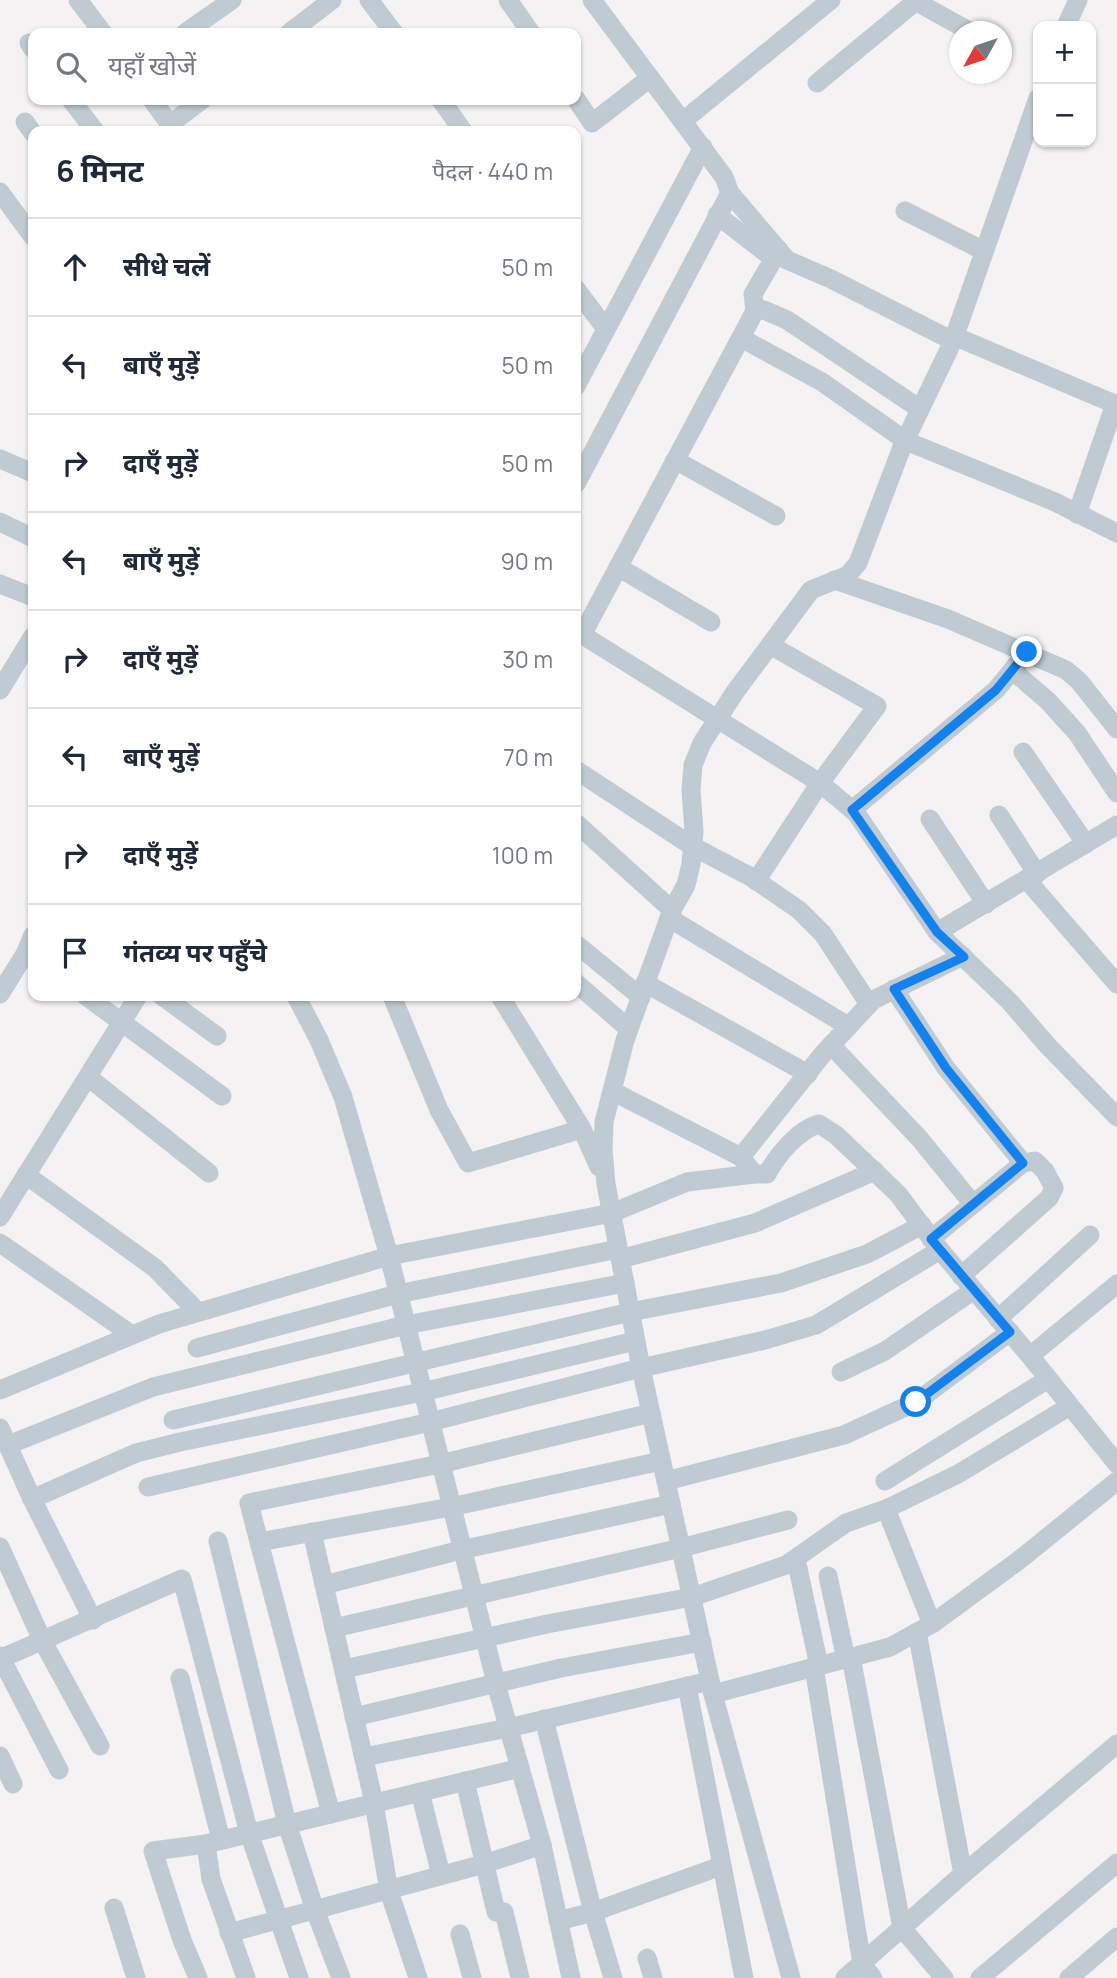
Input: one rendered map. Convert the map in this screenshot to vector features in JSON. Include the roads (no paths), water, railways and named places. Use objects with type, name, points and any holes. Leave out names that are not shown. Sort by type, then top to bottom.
[{"type":"street","points":[[193,28],[232,0]]},
{"type":"street","points":[[296,28],[332,0]]},
{"type":"street","points":[[369,0],[390,28]]},
{"type":"street","points":[[508,0],[528,28]]},
{"type":"street","points":[[592,0],[724,177],[730,192],[776,255]]},
{"type":"street","points":[[683,121],[831,0]]},
{"type":"street","points":[[1068,21],[1078,0]]},
{"type":"street","points":[[817,83],[914,1],[951,21]]},
{"type":"street","points":[[84,2],[100,28]]},
{"type":"street","points":[[580,105],[592,123],[650,78]]},
{"type":"street","points":[[75,105],[91,126]]},
{"type":"street","points":[[156,105],[172,126]]},
{"type":"street","points":[[175,126],[197,105]]},
{"type":"street","points":[[445,105],[459,126]]},
{"type":"street","points":[[791,1978],[712,1688],[640,1368],[606,1184],[604,1122],[629,1029],[670,914],[686,885],[692,846],[694,765],[702,743],[769,645],[811,590],[848,575],[858,562],[906,441],[953,338],[1033,112]]},
{"type":"street","points":[[581,376],[702,148]]},
{"type":"street","points":[[0,192],[28,230]]},
{"type":"street","points":[[581,474],[730,192]]},
{"type":"street","points":[[905,211],[984,251]]},
{"type":"street","points":[[717,215],[776,255],[953,338],[1116,405],[1077,514]]},
{"type":"street","points":[[581,630],[618,567],[755,311],[753,294],[776,255]]},
{"type":"street","points":[[581,297],[606,329]]},
{"type":"street","points":[[755,311],[764,310],[787,320],[920,410]]},
{"type":"street","points":[[740,338],[822,383],[906,441],[1117,533]]},
{"type":"street","points":[[0,459],[28,471]]},
{"type":"street","points":[[675,460],[776,516]]},
{"type":"street","points":[[0,522],[28,536]]},
{"type":"street","points":[[618,567],[711,622]]},
{"type":"street","points":[[835,580],[903,602],[1066,670],[1079,681],[1117,729]]},
{"type":"street","points":[[0,584],[28,595]]},
{"type":"street","points":[[581,634],[820,783],[852,810],[937,932],[1113,1107]]},
{"type":"street","points":[[0,690],[28,644]]},
{"type":"street","points":[[757,881],[820,783],[877,706],[769,645]]},
{"type":"street","points":[[852,810],[996,690],[1027,652]]},
{"type":"street","points":[[1013,671],[1048,701],[1077,733],[1117,793]]},
{"type":"street","points":[[1023,752],[1086,844]]},
{"type":"street","points":[[581,773],[692,846],[757,881],[799,911],[823,934],[869,1004]]},
{"type":"street","points":[[999,815],[1032,877],[1117,984]]},
{"type":"street","points":[[930,819],[986,904]]},
{"type":"street","points":[[937,932],[1117,825]]},
{"type":"street","points":[[581,828],[670,914],[848,1026]]},
{"type":"street","points":[[581,947],[643,990],[808,1074]]},
{"type":"street","points":[[741,1157],[831,1045],[869,1004],[894,989],[964,957]]},
{"type":"street","points":[[0,994],[28,958]]},
{"type":"street","points":[[581,988],[629,1029]]},
{"type":"street","points":[[894,989],[946,1068],[1023,1163]]},
{"type":"street","points":[[93,1001],[222,1096]]},
{"type":"street","points":[[0,1217],[135,1001]]},
{"type":"street","points":[[169,1001],[217,1036]]},
{"type":"street","points":[[299,1001],[319,1040],[343,1097],[388,1256],[473,1596],[542,1845],[571,1978]]},
{"type":"street","points":[[395,1001],[439,1110],[468,1163],[582,1129]]},
{"type":"street","points":[[503,1001],[582,1129],[606,1184]]},
{"type":"street","points":[[831,1045],[919,1138],[973,1204]]},
{"type":"street","points":[[88,1077],[209,1173]]},
{"type":"street","points":[[612,1091],[741,1157],[754,1174]]},
{"type":"street","points":[[0,1390],[159,1324],[388,1256],[612,1213],[687,1182],[767,1174],[772,1164],[806,1128],[819,1125],[836,1135],[898,1194],[967,1283],[1117,1464]]},
{"type":"street","points":[[148,1487],[430,1422],[640,1368],[765,1340],[816,1325],[931,1238],[1023,1163],[1035,1161],[1045,1171],[1054,1188],[1049,1198],[967,1283],[885,1351],[841,1373]]},
{"type":"street","points":[[197,1348],[398,1294],[619,1254],[754,1223],[875,1171]]},
{"type":"street","points":[[26,1175],[155,1268],[198,1312]]},
{"type":"street","points":[[666,1481],[844,1435],[916,1402],[1004,1326],[1090,1235]]},
{"type":"street","points":[[173,1420],[630,1312],[780,1283],[867,1254],[931,1238]]},
{"type":"street","points":[[0,1243],[132,1335]]},
{"type":"street","points":[[93,1620],[4,1437],[153,1387],[406,1325],[625,1283]]},
{"type":"street","points":[[1030,1356],[1117,1284]]},
{"type":"street","points":[[32,1499],[136,1453],[422,1392],[635,1341]]},
{"type":"street","points":[[885,1481],[1048,1379]]},
{"type":"street","points":[[344,1670],[484,1638],[692,1597],[786,1565],[846,1524],[886,1509],[958,1474],[1070,1406]]},
{"type":"street","points":[[331,1814],[249,1503],[440,1464],[651,1413]]},
{"type":"street","points":[[259,1542],[451,1507],[661,1461]]},
{"type":"street","points":[[364,1757],[508,1728],[687,1686],[712,1688],[817,1667],[890,1647],[924,1628],[1018,1561],[1117,1481]]},
{"type":"street","points":[[324,1585],[461,1550],[671,1504]]},
{"type":"street","points":[[886,1509],[924,1628],[963,1874]]},
{"type":"street","points":[[334,1628],[681,1548],[788,1520]]},
{"type":"street","points":[[312,1532],[374,1803],[388,1891],[418,1978]]},
{"type":"street","points":[[218,1541],[287,1824],[314,1910],[341,1978]]},
{"type":"street","points":[[0,1547],[42,1640],[100,1746]]},
{"type":"street","points":[[796,1559],[868,1971]]},
{"type":"street","points":[[828,1576],[848,1658],[902,1928],[944,1978]]},
{"type":"street","points":[[59,1770],[0,1658],[93,1620],[182,1579],[249,1833],[299,1978]]},
{"type":"street","points":[[354,1717],[561,1668],[702,1642]]},
{"type":"street","points":[[180,1678],[213,1842],[211,1879],[246,1978]]},
{"type":"street","points":[[687,1686],[744,1978]]},
{"type":"street","points":[[544,1719],[593,1912],[613,1978]]},
{"type":"street","points":[[845,1978],[868,1971],[902,1928],[1117,1744]]},
{"type":"street","points":[[0,1756],[13,1784]]},
{"type":"street","points":[[198,1978],[153,1851],[213,1842],[520,1768]]},
{"type":"street","points":[[465,1782],[496,1912],[504,1912],[520,1978]]},
{"type":"street","points":[[420,1792],[441,1875]]},
{"type":"street","points":[[229,1933],[388,1891],[542,1845]]},
{"type":"street","points":[[980,1978],[1117,1863]]},
{"type":"street","points":[[558,1921],[593,1912],[721,1866]]},
{"type":"street","points":[[114,1908],[136,1978]]},
{"type":"street","points":[[460,1934],[472,1978]]},
{"type":"street","points":[[1069,1978],[1117,1937]]},
{"type":"street","points":[[647,1958],[653,1978]]}]
